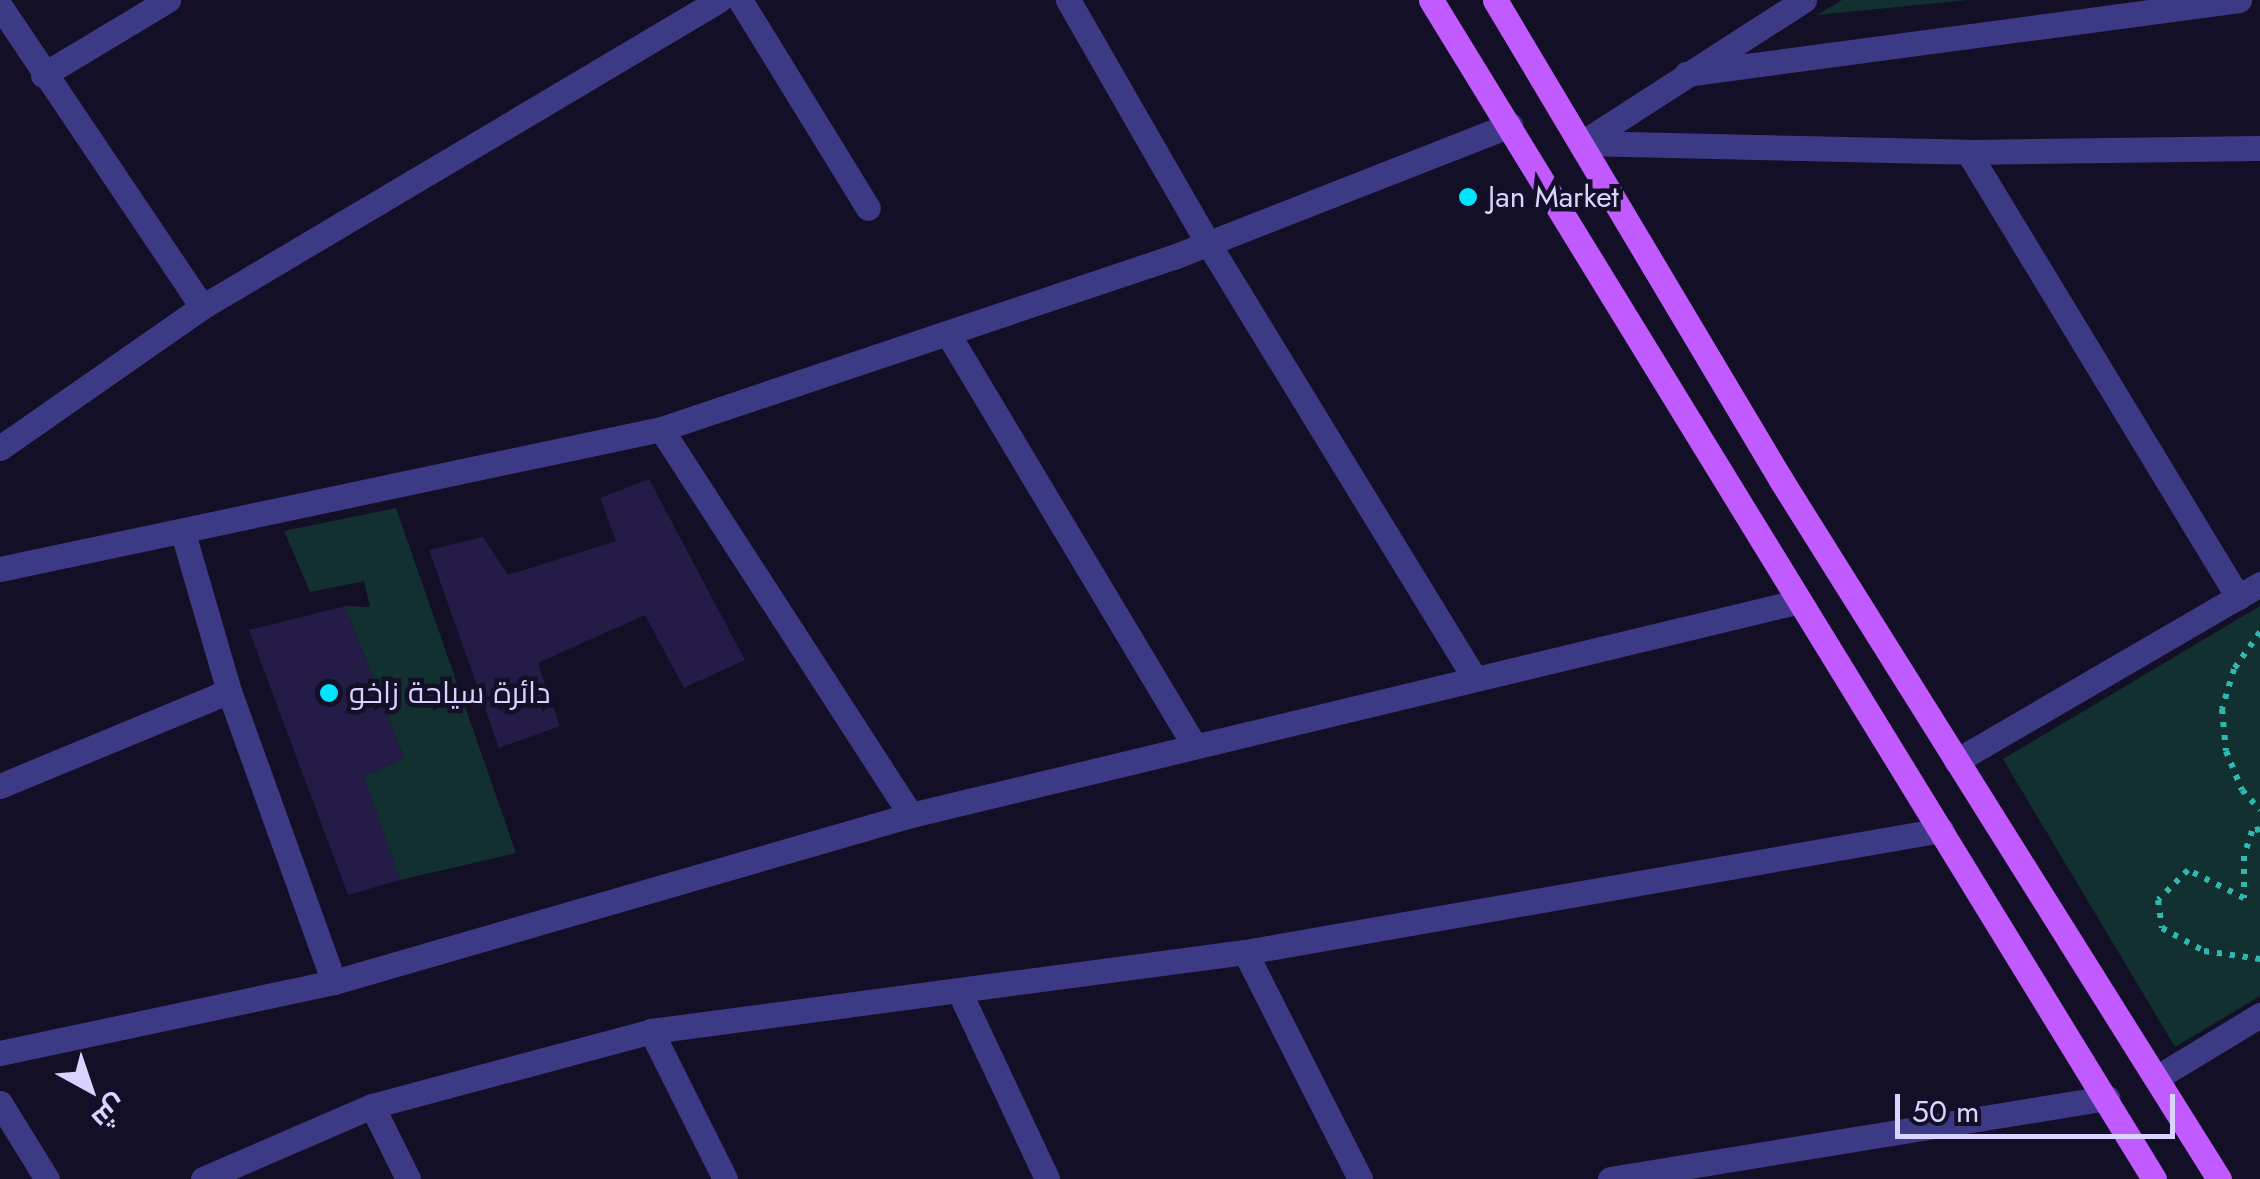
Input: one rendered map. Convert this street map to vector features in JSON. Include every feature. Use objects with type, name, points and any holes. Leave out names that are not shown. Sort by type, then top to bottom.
[{"type":"main road","points":[[1431,0],[1796,602],[2108,1098],[2154,1179]]},
{"type":"main road","points":[[1495,0],[1956,761],[2219,1179]]},
{"type":"street","points":[[43,75],[168,0]]},
{"type":"street","points":[[0,448],[202,307],[719,0]]},
{"type":"street","points":[[740,0],[868,208]]},
{"type":"street","points":[[1068,0],[1208,243],[1475,679]]},
{"type":"street","points":[[1582,143],[1804,0]]},
{"type":"street","points":[[1686,74],[2239,0]]},
{"type":"street","points":[[0,6],[202,307]]},
{"type":"street","points":[[0,570],[661,428],[1208,243],[1510,125]]},
{"type":"street","points":[[1582,143],[1968,152],[2260,148]]},
{"type":"street","points":[[1956,761],[2249,591],[1968,152]]},
{"type":"street","points":[[948,334],[1195,746]]},
{"type":"street","points":[[661,428],[911,815]]},
{"type":"street","points":[[183,533],[230,691],[334,982]]},
{"type":"street","points":[[0,1053],[334,982],[911,815],[1796,602]]},
{"type":"street","points":[[0,786],[230,691]]},
{"type":"street","points":[[203,1179],[372,1106],[652,1031],[960,993],[1245,952],[1941,830]]},
{"type":"street","points":[[1245,952],[1360,1179]]},
{"type":"street","points":[[960,993],[1047,1179]]},
{"type":"street","points":[[2156,1078],[2260,1015]]},
{"type":"street","points":[[652,1031],[725,1179]]},
{"type":"street","points":[[1610,1179],[2108,1098]]},
{"type":"street","points":[[0,1103],[47,1179]]},
{"type":"street","points":[[372,1106],[408,1179]]},
{"type":"path","points":[[2260,632],[2234,668],[2222,709],[2226,751],[2242,790],[2260,810]]},
{"type":"path","points":[[2260,829],[2252,831],[2244,856],[2244,898],[2188,870],[2158,900],[2162,928],[2204,950],[2260,959]]},
{"type":"green space","points":[[1842,0],[1968,0],[1817,15]]},
{"type":"green space","points":[[396,508],[516,853],[400,880],[364,777],[404,758],[345,606],[370,607],[364,581],[310,592],[284,531]]},
{"type":"green space","points":[[2260,606],[2260,996],[2175,1047],[2003,759]]},
{"type":"building","points":[[649,479],[745,660],[684,688],[645,615],[538,663],[560,726],[499,748],[429,550],[483,537],[508,575],[616,541],[600,498]]},
{"type":"building","points":[[345,606],[404,758],[364,777],[400,880],[348,895],[249,630]]},
{"type":"place","name":"Jan Market","points":[[1468,197]]},
{"type":"place","name":"دائرة سياحة زاخو","points":[[329,693]]}]
